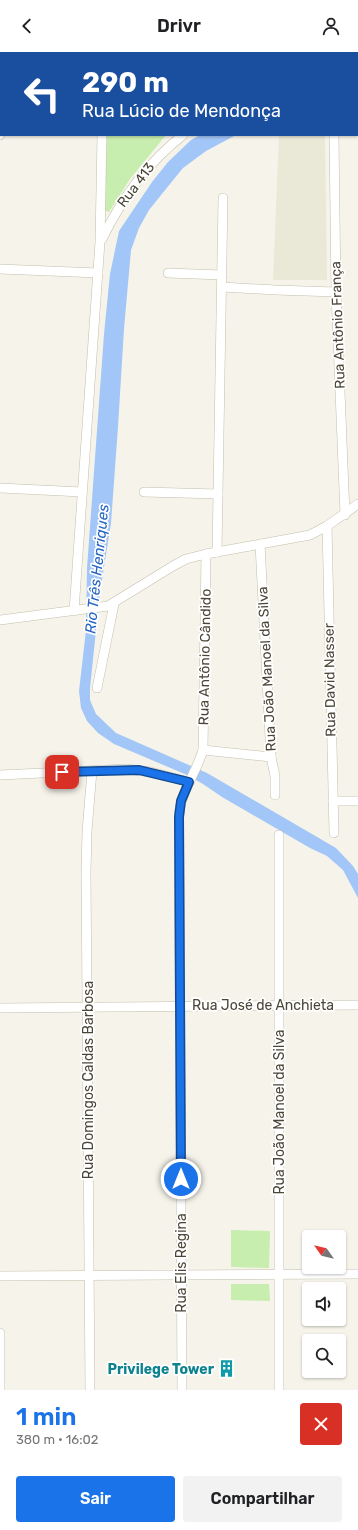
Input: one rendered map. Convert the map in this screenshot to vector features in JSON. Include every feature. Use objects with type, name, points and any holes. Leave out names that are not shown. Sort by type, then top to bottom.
[{"type":"street","points":[[77,610],[82,492],[100,242],[102,136]]},
{"type":"street","name":"Rua 413","points":[[100,242],[118,208],[141,175],[154,160],[181,136]]},
{"type":"street","name":"Rua Antônio França","points":[[334,136],[336,292],[345,514]]},
{"type":"street","points":[[217,552],[223,198]]},
{"type":"street","points":[[0,269],[98,273]]},
{"type":"street","points":[[168,273],[222,275]]},
{"type":"street","points":[[222,287],[336,292]]},
{"type":"street","points":[[0,488],[82,492]]},
{"type":"street","points":[[144,492],[218,494]]},
{"type":"street","points":[[0,620],[102,608],[114,604],[173,566],[186,560],[206,554],[303,537],[317,532],[327,526],[358,504]]},
{"type":"street","name":"Rua David Nasser","points":[[327,526],[334,833]]},
{"type":"street","name":"Rua João Manoel da Silva","points":[[260,544],[271,757],[275,776],[276,795]]},
{"type":"street","name":"Rua Antônio Cândido","points":[[190,780],[203,750],[206,554]]},
{"type":"street","points":[[97,688],[114,604]]},
{"type":"street","points":[[203,750],[271,757]]},
{"type":"street","points":[[0,775],[139,770],[190,780]]},
{"type":"street","name":"Rua Domingos Caldas Barbosa","points":[[90,1390],[86,866],[87,831],[92,771]]},
{"type":"street","name":"Rua Elis Regina","points":[[182,1390],[179,817],[181,801],[190,780]]},
{"type":"street","points":[[333,801],[358,801]]},
{"type":"street","name":"Rua João Manoel da Silva","points":[[279,835],[279,1390]]},
{"type":"street","name":"Rua José de Anchieta","points":[[0,1008],[358,1005]]},
{"type":"street","points":[[0,1276],[358,1274]]},
{"type":"street","points":[[0,1333],[0,1390]]},
{"type":"shaded area","points":[[279,136],[325,136],[327,280],[273,280]]},
{"type":"green space","points":[[107,136],[165,136],[130,179],[109,212],[104,208]]},
{"type":"green space","points":[[231,1230],[270,1231],[269,1268],[231,1267]]},
{"type":"green space","points":[[231,1284],[269,1284],[270,1301],[231,1300]]},
{"type":"water","name":"Rio Três Henriques","points":[[198,136],[234,136],[206,151],[183,168],[149,210],[139,228],[131,250],[124,329],[111,523],[100,592],[90,700],[96,714],[116,733],[207,773],[336,848],[353,866],[358,874],[358,898],[343,870],[327,856],[310,848],[187,775],[114,744],[98,733],[87,721],[81,708],[79,691],[86,630],[87,568],[104,334],[110,274],[119,231],[152,182],[168,162],[191,140]]},
{"type":"place","name":"Privilege Tower","points":[[227,1369]]},
{"type":"route","points":[[62,772],[126,769],[139,770],[189,782],[179,808],[181,1179]]}]
